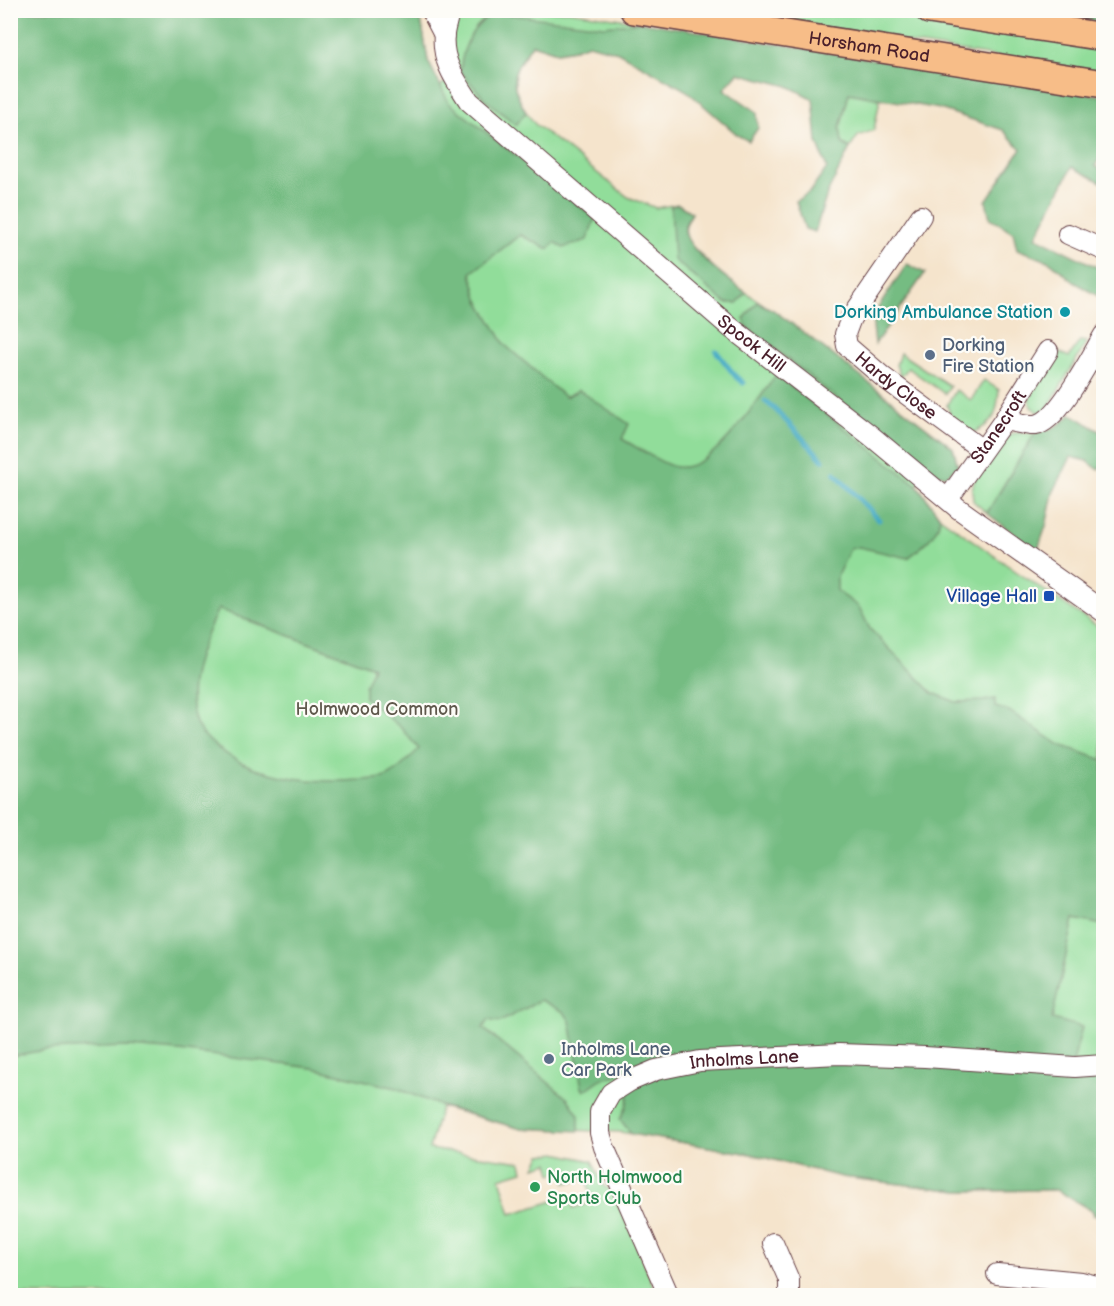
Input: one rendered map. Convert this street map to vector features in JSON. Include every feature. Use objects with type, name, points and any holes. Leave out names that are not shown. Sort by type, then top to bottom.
[{"type":"highway","name":"Horsham Road","points":[[634,10],[1104,84]]},
{"type":"highway","points":[[929,10],[1104,38]]},
{"type":"street","name":"Spook Hill","points":[[431,10],[444,35],[450,73],[469,101],[730,327],[870,435],[948,499],[1104,612]]},
{"type":"street","name":"Spook Hill","points":[[444,35],[449,10]]},
{"type":"street","name":"Hardy Close","points":[[921,216],[851,318],[845,334],[847,346],[883,377],[982,450]]},
{"type":"street","points":[[1068,234],[1104,250]]},
{"type":"street","points":[[1004,420],[1037,425],[1054,414],[1100,348]]},
{"type":"street","name":"Stanecroft","points":[[948,499],[1004,420],[1048,351]]},
{"type":"street","name":"Inholms Lane","points":[[669,1296],[600,1133],[600,1112],[611,1093],[630,1081],[656,1070],[700,1061],[839,1054],[1075,1067],[1104,1065]]},
{"type":"street","points":[[773,1244],[789,1280],[789,1296]]},
{"type":"street","points":[[997,1274],[1081,1282],[1104,1288]]},
{"type":"green space","points":[[868,10],[1103,49],[1103,73],[699,11]]},
{"type":"green space","name":"Holmwood Common","points":[[10,11],[414,11],[422,25],[428,61],[440,86],[460,71],[452,60],[452,34],[457,11],[568,11],[641,22],[574,49],[557,52],[532,44],[515,70],[515,92],[535,124],[628,197],[656,208],[678,204],[692,213],[687,223],[687,239],[710,264],[734,284],[799,329],[953,448],[958,466],[946,476],[929,469],[917,485],[940,517],[1103,630],[1103,1217],[1093,1215],[1094,1212],[1057,1190],[959,1191],[842,1177],[751,1154],[620,1132],[518,1128],[441,1107],[429,1149],[521,1162],[523,1171],[500,1178],[511,1214],[570,1196],[573,1208],[593,1202],[586,1178],[566,1183],[565,1179],[570,1177],[568,1169],[552,1174],[549,1163],[535,1167],[541,1155],[556,1153],[592,1161],[603,1185],[616,1194],[657,1295],[11,1295]]},
{"type":"green space","name":"Holmwood Common","points":[[11,11],[414,11],[422,25],[428,61],[449,103],[595,218],[587,240],[563,248],[555,242],[549,249],[520,235],[471,273],[478,299],[505,345],[565,397],[579,390],[629,424],[622,439],[676,467],[690,466],[704,459],[719,447],[776,375],[917,485],[940,517],[933,535],[908,558],[859,547],[850,549],[837,576],[837,591],[859,607],[870,629],[933,693],[956,702],[995,699],[995,707],[1009,711],[1060,745],[1103,760],[1103,925],[1074,919],[1052,1019],[1082,1027],[1073,1062],[1103,1078],[1103,1217],[1093,1215],[1094,1212],[1057,1190],[959,1191],[842,1177],[751,1154],[631,1134],[620,1119],[626,1108],[628,1097],[625,1073],[601,1079],[584,1091],[570,1021],[564,1012],[541,1000],[500,1022],[488,1020],[483,1028],[568,1099],[579,1115],[579,1131],[518,1128],[441,1106],[396,1088],[313,1068],[128,1047],[45,1050],[11,1056]],"holes":[[[218,609],[373,667],[365,686],[365,698],[401,728],[419,749],[392,774],[378,779],[342,781],[303,779],[283,776],[246,765],[206,737],[199,729],[192,709],[191,694],[196,664]]]},
{"type":"green space","points":[[1020,11],[1103,11],[1103,23]]},
{"type":"green space","points":[[496,13],[604,26],[641,22],[1103,96],[1103,153],[1095,166],[1103,170],[1103,183],[1072,167],[1036,237],[1103,270],[1103,299],[1074,282],[1050,262],[1017,249],[1013,232],[990,218],[986,201],[1021,149],[1003,130],[940,109],[849,93],[840,128],[842,143],[850,148],[827,194],[815,232],[805,229],[796,201],[810,192],[827,168],[817,142],[813,99],[788,86],[738,73],[724,89],[757,112],[758,128],[749,141],[739,136],[687,91],[618,52],[589,44],[557,52],[532,44],[514,77],[516,92],[526,112],[516,125],[484,98],[460,71],[470,36],[481,23]]},
{"type":"green space","points":[[849,93],[880,99],[874,130],[858,136],[850,148],[842,143],[840,128]]},
{"type":"green space","points":[[678,204],[692,213],[685,226],[686,235],[691,244],[708,263],[746,293],[737,303],[726,303],[674,260],[671,206]]},
{"type":"green space","points":[[907,264],[925,273],[875,344],[872,317]]},
{"type":"green space","points":[[757,302],[773,310],[799,329],[953,448],[958,466],[946,476],[937,474],[872,426],[747,327],[744,319]]},
{"type":"green space","points":[[1080,341],[1087,342],[1046,411],[1038,412],[1031,407],[1029,399],[1057,351],[1069,357]]},
{"type":"green space","points":[[900,353],[950,386],[945,394],[908,368],[901,377],[896,365]]},
{"type":"green space","points":[[984,380],[999,390],[996,411],[991,421],[973,433],[951,418],[947,405],[956,390],[971,400]]},
{"type":"green space","points":[[1071,414],[1103,433],[1103,463],[1099,470],[1087,461],[1071,457],[1053,493],[1046,526],[1037,552],[987,513],[1035,433],[1055,427]]},
{"type":"green space","points":[[1014,433],[1035,433],[987,513],[973,501],[972,489],[975,478],[1002,438]]},
{"type":"waterway","points":[[716,351],[743,383]]},
{"type":"waterway","points":[[765,401],[823,460]]},
{"type":"waterway","points":[[835,473],[879,520]]},
{"type":"place","name":"Dorking Ambulance Station","points":[[1065,312]]},
{"type":"place","name":"Dorking Fire Station","points":[[930,355]]},
{"type":"place","name":"Village Hall","points":[[1049,596]]},
{"type":"place","name":"Inholms Lane Car Park","points":[[549,1059]]},
{"type":"place","name":"North Holmwood Sports Club","points":[[535,1187]]}]
